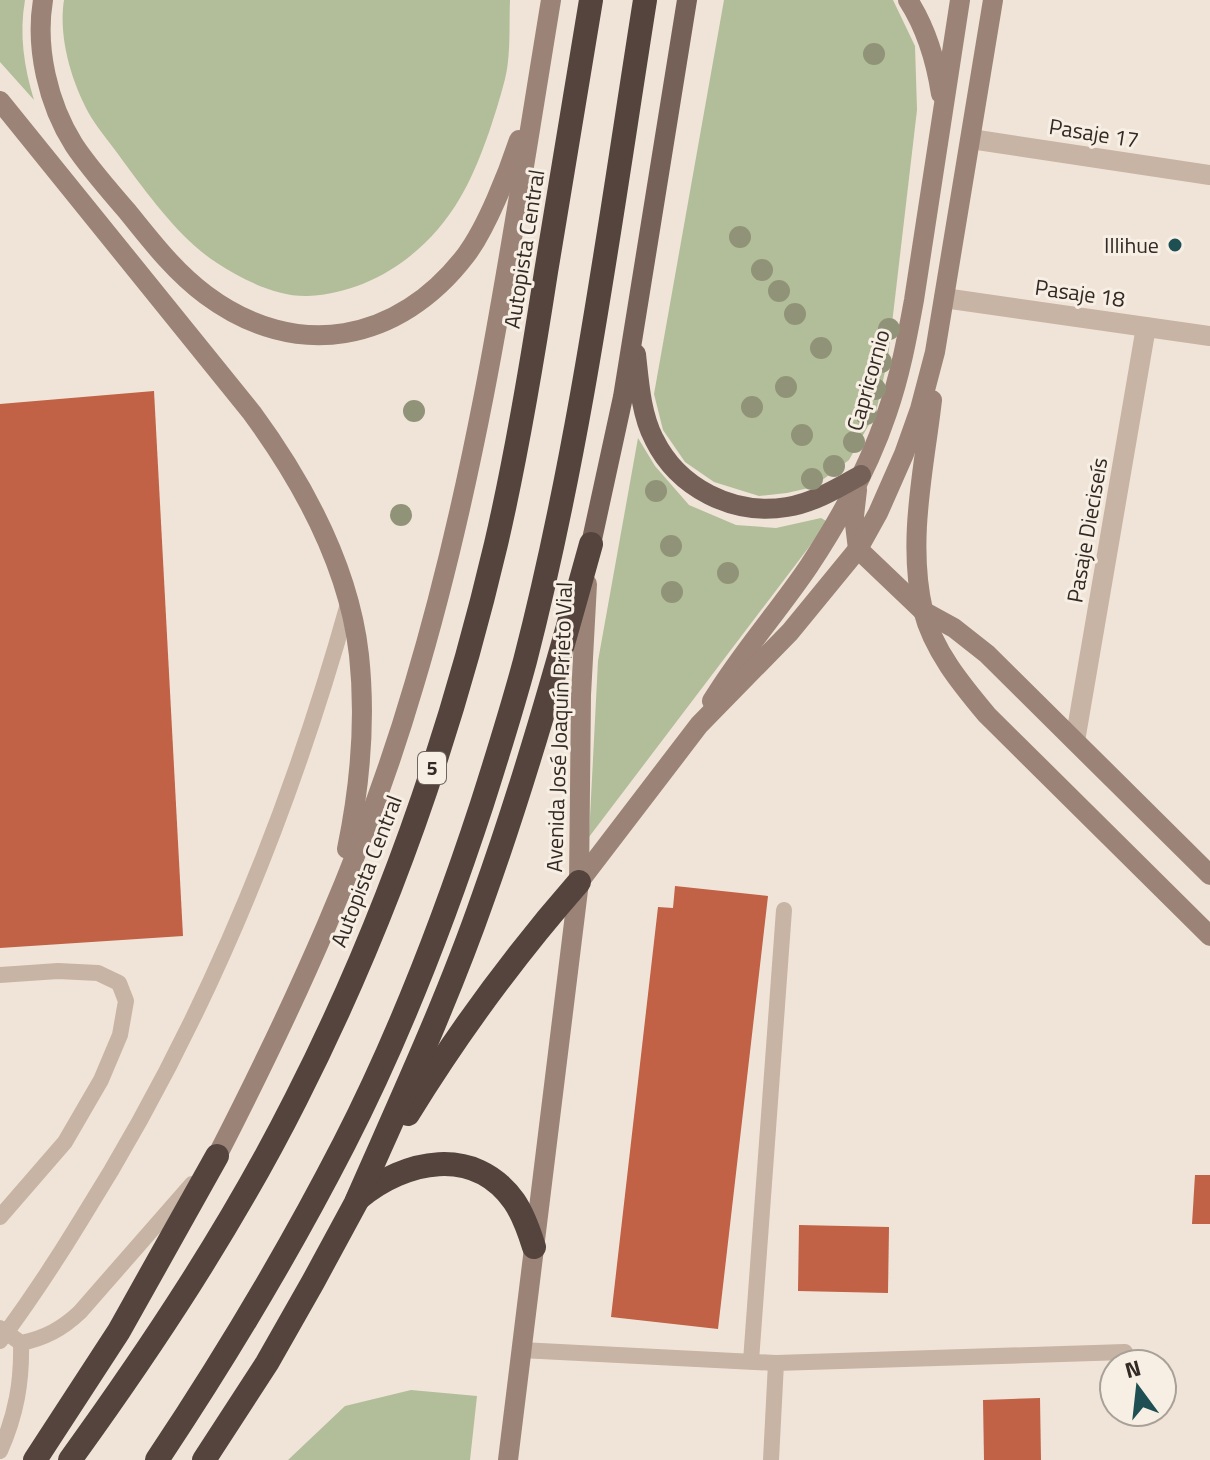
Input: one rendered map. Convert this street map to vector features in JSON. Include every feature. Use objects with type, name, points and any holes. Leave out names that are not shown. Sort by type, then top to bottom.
[{"type":"highway","name":"Autopista Central","points":[[70,1460],[182,1296],[296,1101],[361,958],[424,793],[475,629],[516,456],[591,0]]},
{"type":"highway","points":[[157,1460],[254,1307],[346,1142],[412,997],[467,849],[524,666],[566,480],[589,357],[645,0]]},
{"type":"highway","points":[[357,1200],[441,1007],[482,900],[552,688],[591,544]]},
{"type":"highway","points":[[204,1460],[267,1363],[357,1200],[449,1048],[517,955],[579,882]]},
{"type":"highway","points":[[35,1460],[119,1331],[217,1156]]},
{"type":"highway","points":[[357,1200],[384,1180],[416,1167],[433,1163],[463,1166],[492,1179],[505,1190],[522,1215],[534,1247]]},
{"type":"main road","points":[[43,0],[41,38],[51,92],[66,130],[87,164],[169,262],[187,279],[227,309],[256,323],[288,332],[333,335],[380,324],[414,306],[448,276],[482,228],[516,149],[535,94]]},
{"type":"main road","points":[[217,1156],[263,1066],[331,918],[382,786],[409,702],[451,549],[478,429],[551,0]]},
{"type":"main road","name":"Avenida José Joaquín Prieto Vial","points":[[508,1460],[579,882],[581,695],[591,544],[615,438],[687,0]]},
{"type":"main road","points":[[908,0],[930,47],[943,111]]},
{"type":"main road","name":"Capricornio","points":[[699,725],[734,667],[808,568],[861,475],[888,411],[906,343],[960,0]]},
{"type":"main road","name":"Capricornio","points":[[579,882],[699,725],[790,632],[858,549],[878,513],[920,409],[935,352],[993,0]]},
{"type":"main road","points":[[0,101],[252,413],[299,482],[332,552],[359,652],[361,686],[359,771],[353,820],[331,918]]},
{"type":"main road","points":[[634,328],[638,376],[653,438],[663,456],[692,485],[728,503],[768,509],[808,501],[861,475]]},
{"type":"main road","points":[[935,352],[916,530],[923,611],[944,658],[987,715],[1210,936]]},
{"type":"main road","points":[[861,475],[854,516],[858,549],[923,611],[971,640],[1210,875]]},
{"type":"main road","points":[[808,568],[833,555],[858,549]]},
{"type":"street","name":"Pasaje 17","points":[[971,139],[1210,175]]},
{"type":"street","name":"Pasaje 18","points":[[944,298],[1210,336]]},
{"type":"street","name":"Pasaje Dieciseís","points":[[1075,741],[1146,327]]},
{"type":"lane","points":[[217,1156],[67,1324],[37,1340],[21,1343],[2,1334],[56,1260],[102,1187],[149,1104],[202,996],[248,894],[278,817],[348,604]]},
{"type":"lane","points":[[751,1361],[784,910]]},
{"type":"lane","points":[[0,975],[58,971],[98,973],[119,983],[126,1001],[120,1035],[101,1080],[65,1142],[0,1217]]},
{"type":"lane","points":[[0,1451],[16,1409],[21,1343]]},
{"type":"lane","points":[[521,1350],[776,1363],[1098,1353]]},
{"type":"lane","points":[[771,1460],[776,1363]]},
{"type":"green space","points":[[0,0],[25,0],[22,25],[24,50],[34,100],[0,62]]},
{"type":"green space","points":[[64,0],[510,0],[507,70],[492,124],[474,171],[460,198],[432,236],[415,252],[376,278],[332,293],[296,296],[261,286],[217,263],[178,230],[155,203],[98,128],[84,104],[65,45]]},
{"type":"green space","points":[[724,0],[893,0],[915,46],[917,110],[888,358],[876,412],[849,460],[813,487],[759,496],[714,482],[685,462],[663,430],[654,394]]},
{"type":"green space","points":[[638,438],[655,466],[689,505],[736,525],[776,528],[821,518],[828,522],[589,837],[598,661]]},
{"type":"green space","points":[[411,1390],[477,1396],[470,1460],[288,1460],[345,1406]]},
{"type":"building","points":[[154,391],[183,936],[0,948],[0,404]]},
{"type":"building","points":[[675,886],[768,896],[718,1329],[611,1317],[658,907],[673,908]]},
{"type":"building","points":[[1195,1175],[1210,1175],[1210,1224],[1192,1224]]},
{"type":"building","points":[[799,1225],[889,1227],[888,1293],[798,1291]]},
{"type":"building","points":[[1040,1398],[1041,1460],[984,1460],[983,1400]]},
{"type":"place","name":"Illihue","points":[[1175,245]]}]
